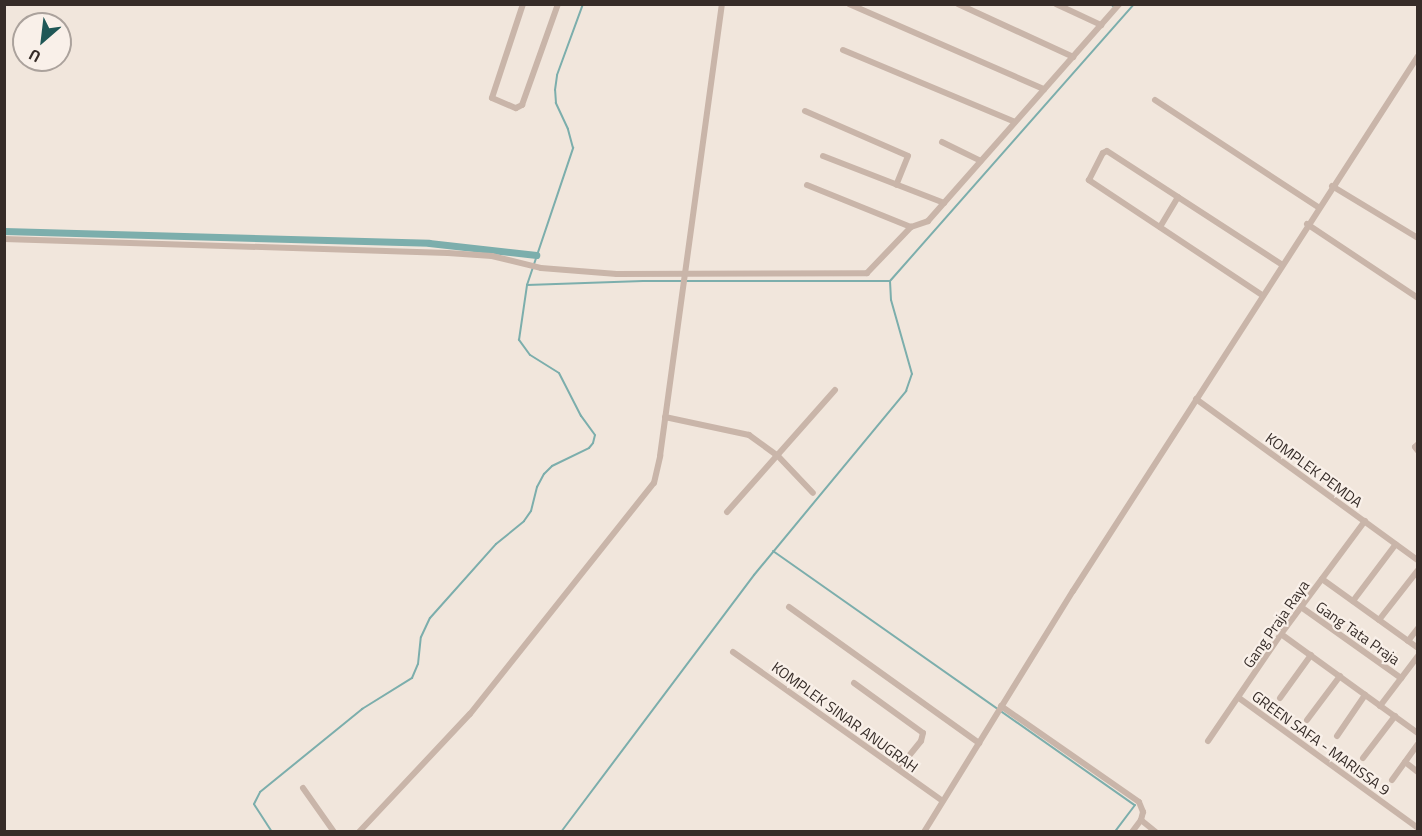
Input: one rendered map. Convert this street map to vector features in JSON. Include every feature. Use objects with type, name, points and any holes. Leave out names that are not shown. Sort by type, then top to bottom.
[{"type":"street","points":[[523,4],[492,98],[516,108],[522,105],[558,4]]},
{"type":"street","points":[[359,831],[470,714],[652,486],[657,473],[722,4]]},
{"type":"street","points":[[849,4],[1044,89]]},
{"type":"street","points":[[958,4],[1073,57]]},
{"type":"street","points":[[1056,4],[1101,25]]},
{"type":"street","points":[[4,239],[448,253],[492,256],[541,268],[617,274],[867,273],[911,227],[928,221],[1119,4]]},
{"type":"street","points":[[843,50],[1015,122]]},
{"type":"street","points":[[924,831],[999,708],[1281,264],[1418,57]]},
{"type":"street","points":[[1155,100],[1318,207]]},
{"type":"street","points":[[805,111],[908,156],[896,184]]},
{"type":"street","points":[[942,142],[981,161]]},
{"type":"street","points":[[1262,295],[1089,180],[1103,153],[1107,151],[1281,264]]},
{"type":"street","points":[[823,156],[944,203]]},
{"type":"street","points":[[807,184],[911,227]]},
{"type":"street","points":[[1332,186],[1418,238]]},
{"type":"street","points":[[1160,227],[1178,197]]},
{"type":"street","points":[[1307,224],[1418,298]]},
{"type":"street","points":[[727,512],[836,390]]},
{"type":"street","name":"KOMPLEK PEMDA","points":[[1196,399],[1418,560]]},
{"type":"street","points":[[665,417],[749,435],[777,455],[813,494]]},
{"type":"street","points":[[1418,444],[1415,447],[1418,451]]},
{"type":"street","name":"Gang Praja Raya","points":[[1208,741],[1281,634],[1365,521]]},
{"type":"street","points":[[1353,601],[1396,544]]},
{"type":"street","points":[[1379,620],[1418,570]]},
{"type":"street","name":"Gang Tata Praja","points":[[1322,579],[1418,648]]},
{"type":"street","points":[[789,607],[979,743]]},
{"type":"street","name":"Gang Tata Praja","points":[[1301,608],[1401,678]]},
{"type":"street","points":[[1408,641],[1418,628]]},
{"type":"street","points":[[1281,634],[1418,733]]},
{"type":"street","name":"KOMPLEK SINAR ANUGRAH","points":[[733,652],[943,801]]},
{"type":"street","points":[[1280,698],[1311,656]]},
{"type":"street","points":[[1380,706],[1418,656]]},
{"type":"street","points":[[1307,720],[1340,676]]},
{"type":"street","points":[[854,683],[923,733],[921,741],[899,768]]},
{"type":"street","points":[[1337,736],[1365,695]]},
{"type":"street","name":"GREEN SAFA - MARISSA 9","points":[[1239,698],[1418,828]]},
{"type":"street","points":[[999,708],[1139,802],[1143,812],[1142,820],[1132,831]]},
{"type":"street","points":[[1364,759],[1395,716]]},
{"type":"street","points":[[1392,780],[1418,744]]},
{"type":"street","points":[[1405,762],[1418,772]]},
{"type":"street","points":[[303,788],[334,831]]},
{"type":"street","points":[[1142,820],[1156,831]]},
{"type":"waterway","points":[[272,832],[254,804],[260,792],[362,709],[412,678],[418,664],[421,637],[430,618],[496,544],[524,521],[531,511],[537,487],[544,474],[552,466],[589,448],[593,443],[595,435],[581,416],[559,373],[530,355],[519,340],[527,285],[573,148],[568,129],[556,103],[555,90],[557,75],[583,4]]},
{"type":"waterway","points":[[527,285],[643,281],[890,281],[1134,4]]},
{"type":"waterway","points":[[4,231],[429,243],[536,255]]},
{"type":"waterway","points":[[561,832],[754,575],[906,391],[912,374],[891,300],[890,282]]},
{"type":"waterway","points":[[773,551],[1135,805],[1115,832]]}]
